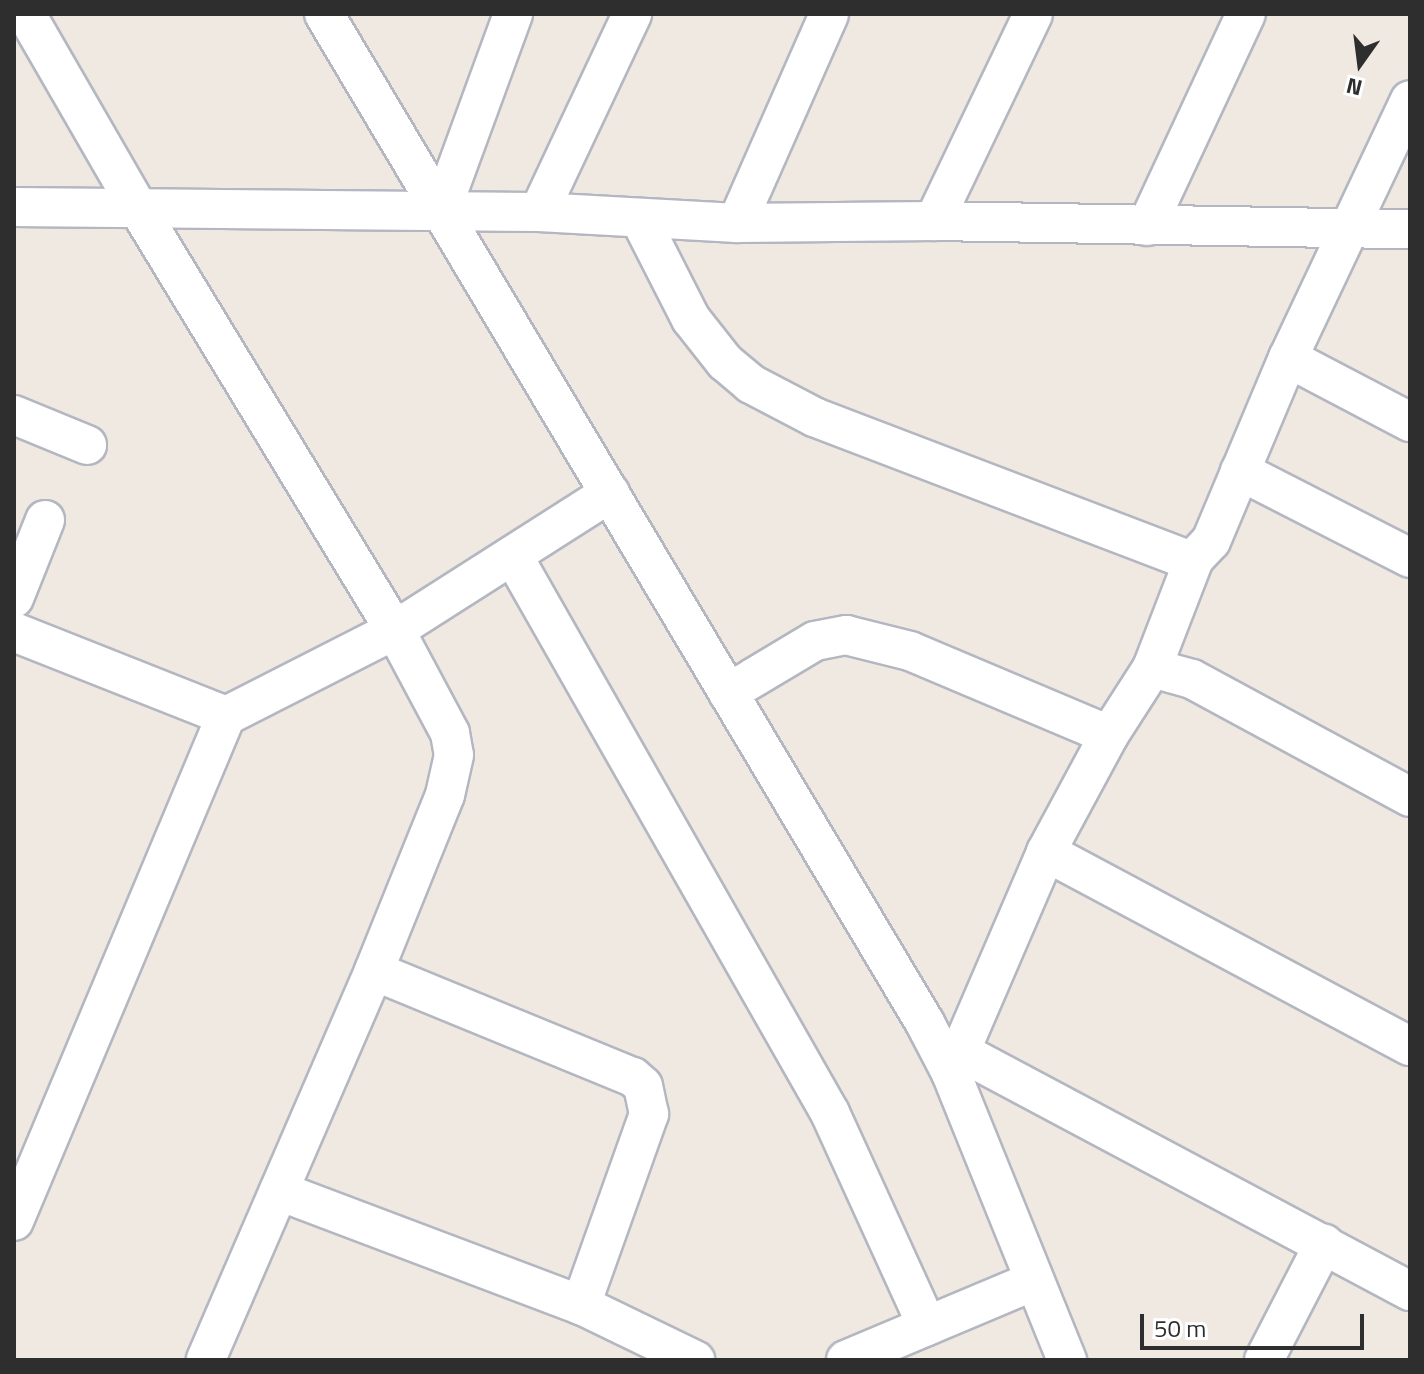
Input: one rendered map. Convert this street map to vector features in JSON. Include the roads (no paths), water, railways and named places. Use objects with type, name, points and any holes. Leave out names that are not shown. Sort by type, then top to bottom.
[{"type":"street","points":[[26,14],[138,208],[395,630],[450,733],[454,755],[445,795],[374,971],[206,1360]]},
{"type":"street","points":[[324,14],[917,1010],[956,1063],[1034,1281],[1067,1360]]},
{"type":"street","points":[[441,211],[513,14]]},
{"type":"street","points":[[539,212],[632,14]]},
{"type":"street","points":[[737,223],[829,14]]},
{"type":"street","points":[[934,221],[1033,14]]},
{"type":"street","points":[[1147,226],[1246,14]]},
{"type":"street","points":[[956,1063],[1046,852],[1109,735],[1152,668],[1194,559],[1211,541],[1288,358],[1410,100]]},
{"type":"street","points":[[14,207],[539,212],[737,223],[934,221],[1410,229]]},
{"type":"street","points":[[640,219],[691,319],[725,362],[751,384],[814,417],[1186,559],[1194,559]]},
{"type":"street","points":[[1288,358],[1410,422]]},
{"type":"street","points":[[14,415],[87,445]]},
{"type":"street","points":[[1240,471],[1410,558]]},
{"type":"street","points":[[14,1221],[226,716],[395,630],[610,493]]},
{"type":"street","points":[[14,598],[45,520]]},
{"type":"street","points":[[513,556],[830,1113],[927,1326]]},
{"type":"street","points":[[14,632],[226,716]]},
{"type":"street","points":[[728,693],[815,641],[846,635],[910,651],[1109,735]]},
{"type":"street","points":[[1152,668],[1192,679],[1410,797]]},
{"type":"street","points":[[1046,852],[1410,1046]]},
{"type":"street","points":[[374,971],[633,1077],[643,1086],[649,1114],[581,1305]]},
{"type":"street","points":[[956,1063],[1324,1244],[1410,1291]]},
{"type":"street","points":[[279,1191],[581,1305],[695,1360]]},
{"type":"street","points":[[1264,1360],[1324,1244]]},
{"type":"street","points":[[846,1360],[1034,1281]]}]
